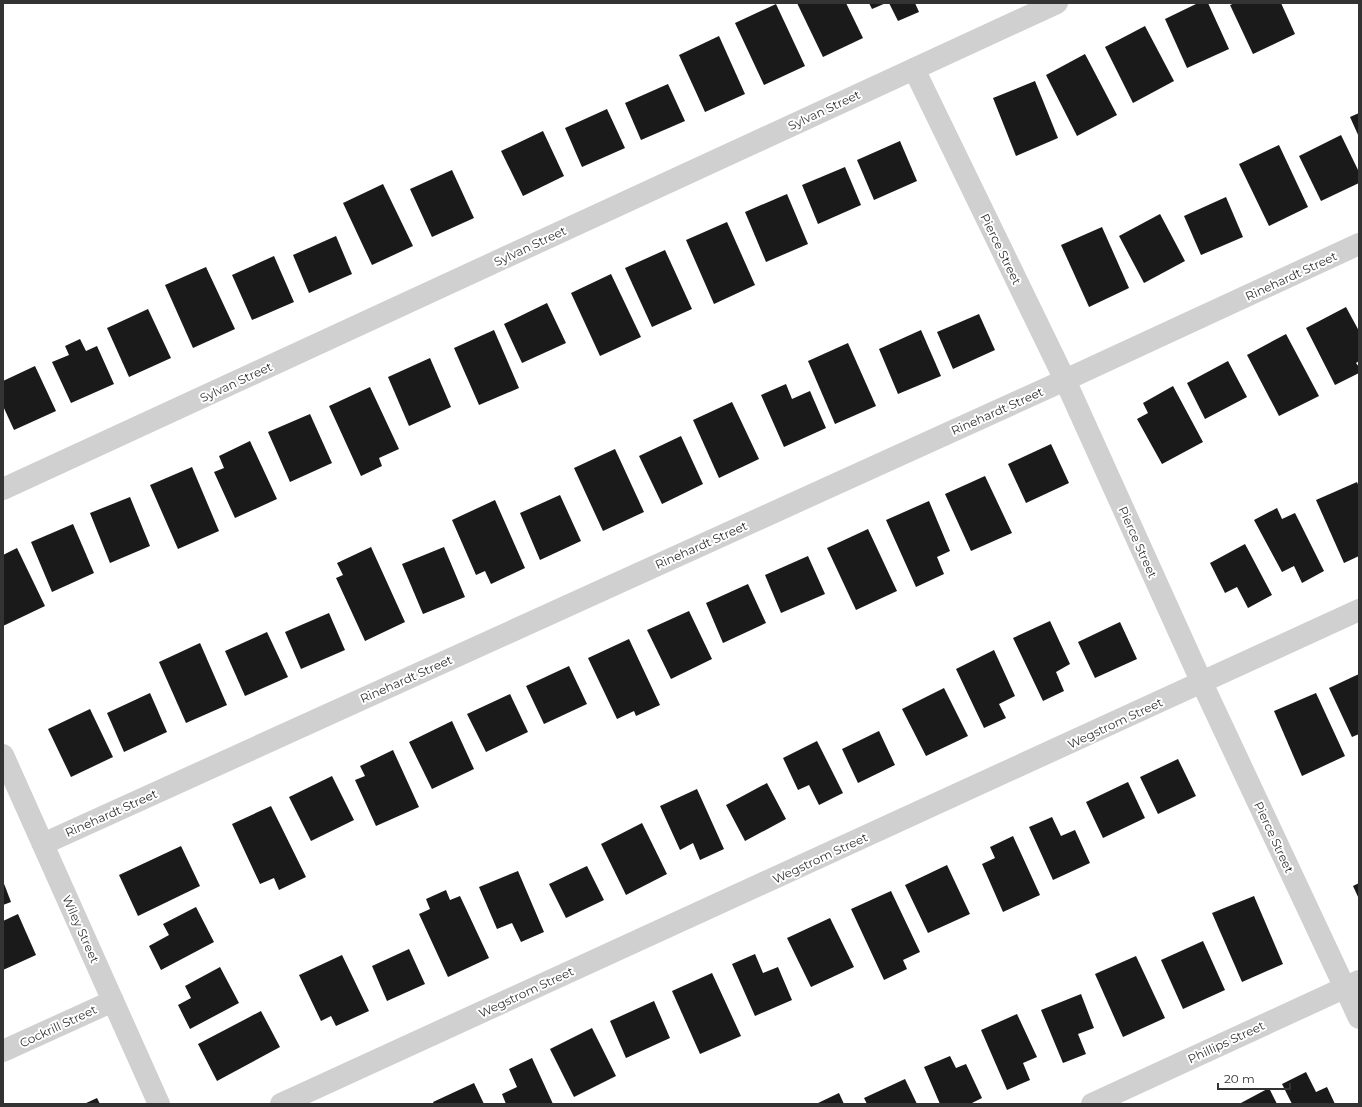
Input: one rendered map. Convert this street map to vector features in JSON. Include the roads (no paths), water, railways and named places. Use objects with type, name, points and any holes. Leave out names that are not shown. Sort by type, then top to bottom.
[{"type":"street","name":"Sylvan Street","points":[[3,489],[1057,3]]},
{"type":"street","name":"Pierce Street","points":[[914,69],[1065,380],[1202,683],[1352,984],[1359,1018]]},
{"type":"street","name":"Rinehardt Street","points":[[43,844],[1065,380],[1359,244]]},
{"type":"street","name":"Wegstrom Street","points":[[281,1104],[1359,610]]},
{"type":"street","name":"Wiley Street","points":[[3,754],[159,1104]]},
{"type":"street","name":"Phillips Street","points":[[1092,1104],[1352,984]]},
{"type":"street","name":"Cockrill Street","points":[[3,1051],[113,1001]]}]
